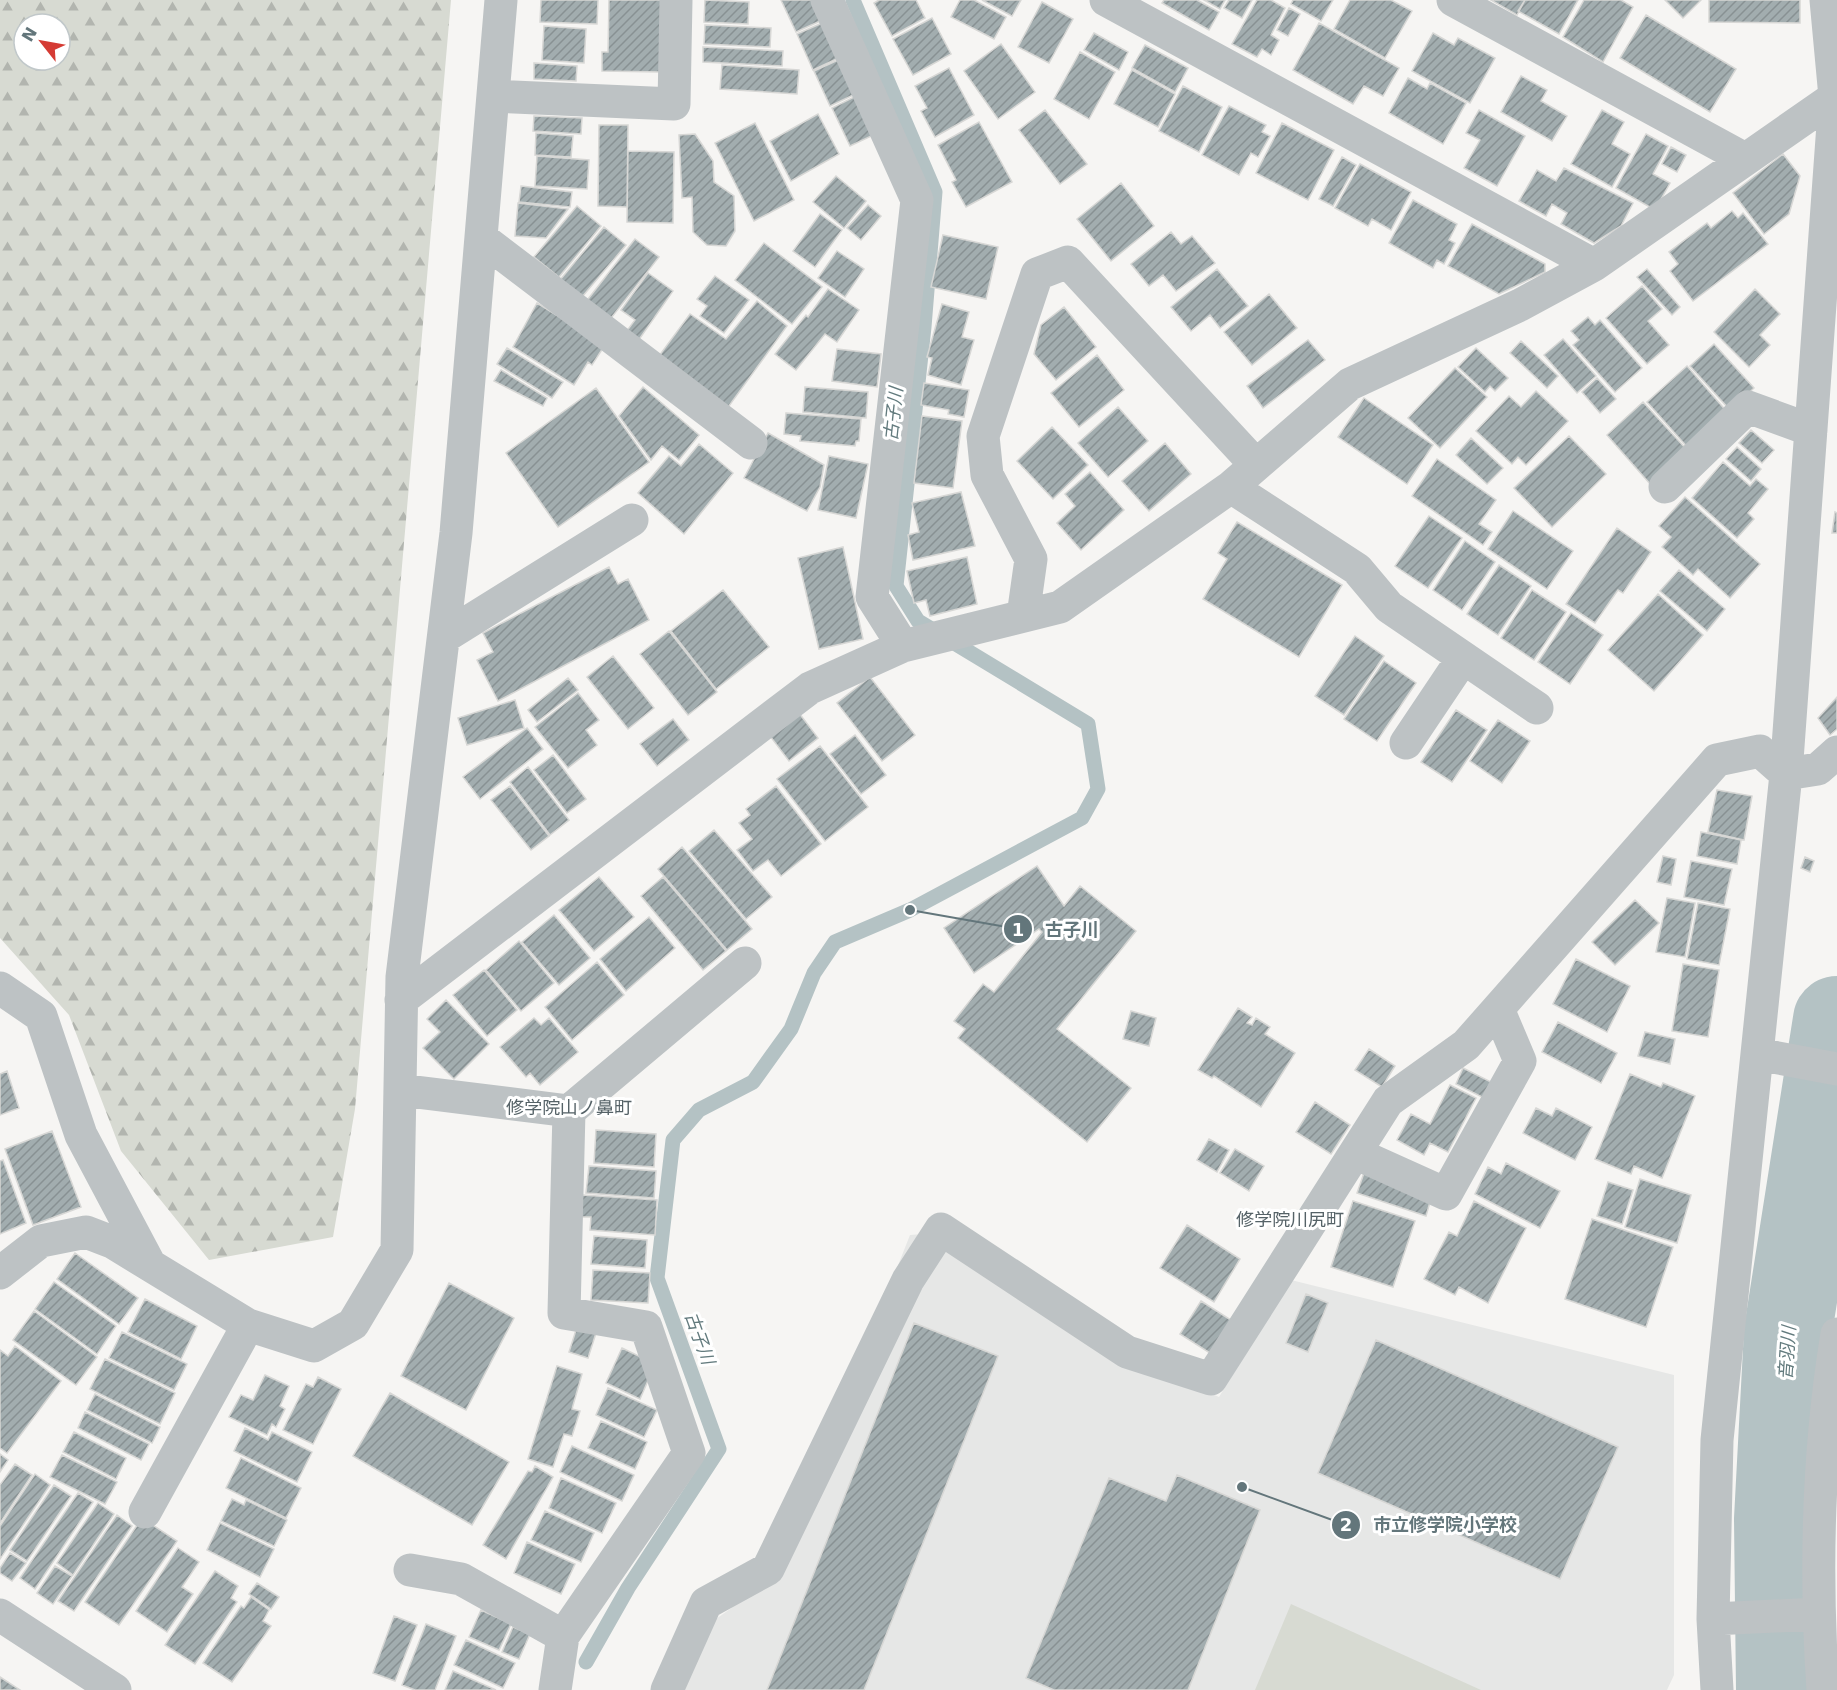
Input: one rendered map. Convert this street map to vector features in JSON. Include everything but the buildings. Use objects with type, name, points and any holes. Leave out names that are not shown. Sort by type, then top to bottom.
[{"type":"street","points":[[0,1273],[41,1241],[86,1232],[112,1242],[248,1325],[314,1346],[353,1324],[397,1250],[401,1000],[456,533],[501,0]]},
{"type":"street","points":[[493,96],[674,104],[676,0]]},
{"type":"street","points":[[826,0],[916,200],[872,597],[903,646]]},
{"type":"street","points":[[1106,0],[1594,265]]},
{"type":"street","points":[[1453,0],[1745,159]]},
{"type":"street","points":[[1718,1690],[1726,1618],[1718,1440],[1769,1056],[1786,774],[1836,98],[1826,0]]},
{"type":"street","points":[[401,1000],[810,688],[903,646],[1059,607],[1231,487],[1350,384],[1520,305],[1594,265],[1836,98]]},
{"type":"street","points":[[481,238],[751,443]]},
{"type":"street","points":[[1023,616],[1031,559],[987,475],[983,436],[1037,274],[1068,262],[1256,465]]},
{"type":"street","points":[[1665,487],[1748,407],[1811,430]]},
{"type":"street","points":[[1231,487],[1357,569],[1389,607],[1537,708]]},
{"type":"street","points":[[444,637],[632,520]]},
{"type":"street","points":[[1406,743],[1463,658]]},
{"type":"street","points":[[667,1690],[706,1603],[768,1569],[908,1280],[942,1229],[1126,1352],[1211,1379],[1388,1101],[1467,1045],[1717,760],[1760,751],[1786,774]]},
{"type":"street","points":[[1786,774],[1818,769],[1837,752]]},
{"type":"street","points":[[400,1090],[569,1111],[745,963]]},
{"type":"street","points":[[0,988],[41,1016],[81,1135],[150,1265]]},
{"type":"street","points":[[1355,1153],[1446,1194],[1520,1061],[1498,1009]]},
{"type":"street","points":[[1769,1056],[1837,1069]]},
{"type":"street","points":[[555,1690],[563,1636],[689,1453],[646,1327],[564,1313],[569,1111]]},
{"type":"street","points":[[145,1512],[248,1325]]},
{"type":"street","points":[[1823,1690],[1807,1615],[1823,1476],[1830,1377],[1837,1334]]},
{"type":"street","points":[[410,1570],[461,1579],[563,1636]]},
{"type":"street","points":[[0,1615],[115,1690]]},
{"type":"street","points":[[1726,1618],[1807,1615]]},
{"type":"shaded area","points":[[936,1233],[1062,1327],[1219,1397],[1291,1280],[1674,1375],[1674,1675],[1667,1690],[668,1690],[688,1639],[775,1577],[910,1235]]},
{"type":"green space","points":[[0,0],[451,0],[355,1109],[333,1237],[209,1260],[121,1151],[69,1015],[0,938]]},
{"type":"green space","points":[[1291,1604],[1481,1690],[1255,1690]]},
{"type":"waterway","name":"古子川","points":[[586,1662],[628,1588],[719,1449],[657,1278],[673,1140],[699,1110],[753,1082],[791,1029],[814,973],[835,942],[910,910],[1082,818],[1098,789],[1088,724],[918,621],[896,586],[924,327],[935,192],[853,0]]},
{"type":"waterway","name":"音羽川","points":[[1780,1690],[1778,1519],[1788,1331],[1837,1020]]},
{"type":"place","name":"古子川","points":[[910,910]]},
{"type":"place","name":"市立修学院小学校","points":[[1242,1487]]},
{"type":"district","name":"修学院山ノ鼻町","points":[[569,1107]]},
{"type":"district","name":"修学院川尻町","points":[[1290,1219]]}]
